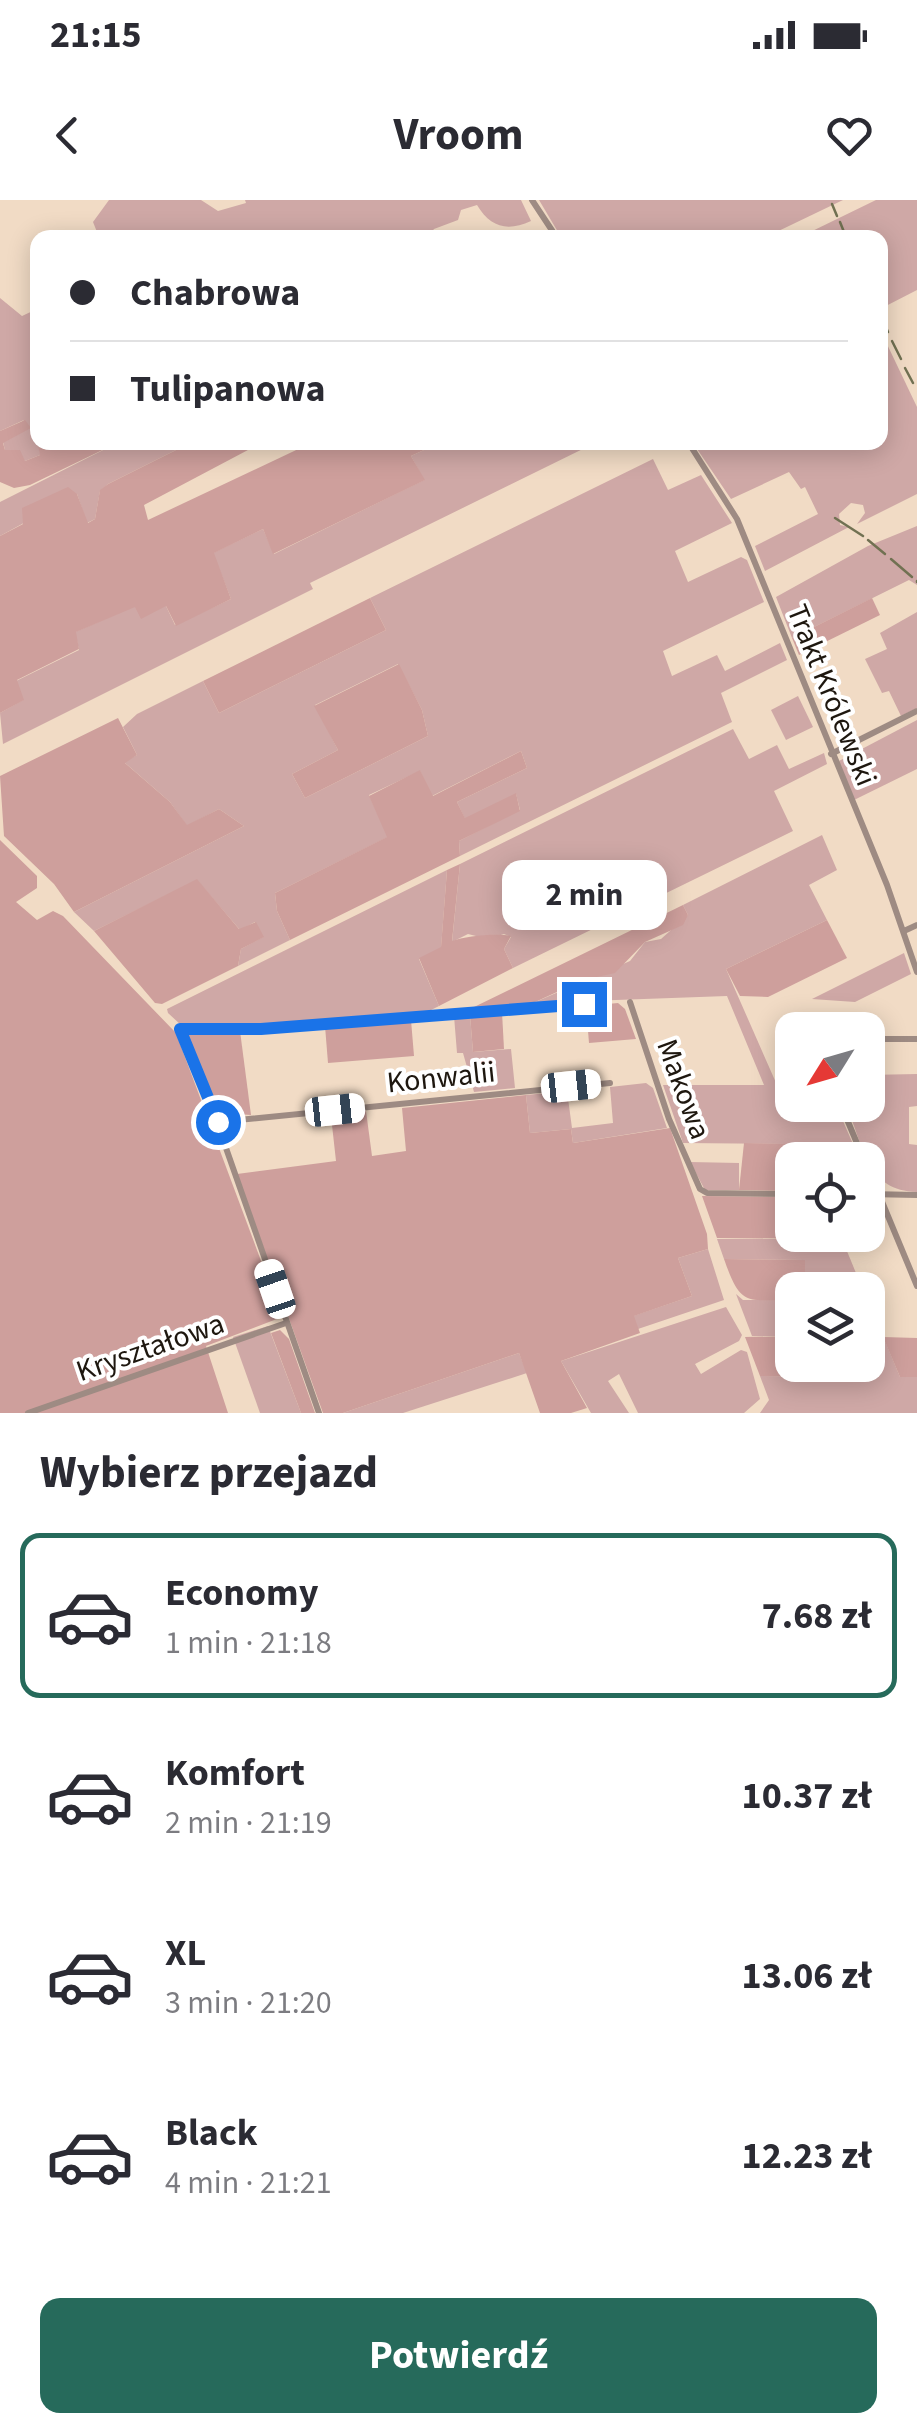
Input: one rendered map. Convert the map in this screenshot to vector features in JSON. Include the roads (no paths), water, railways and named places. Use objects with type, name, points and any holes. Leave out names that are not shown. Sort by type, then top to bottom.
[{"type":"street","points":[[532,200],[552,230]]},
{"type":"street","name":"Trakt Królewski","points":[[693,450],[737,519],[917,972]]},
{"type":"street","points":[[831,754],[917,711]]},
{"type":"street","points":[[904,932],[917,925]]},
{"type":"street","name":"Makowa","points":[[630,1002],[668,1119],[700,1190],[775,1193]]},
{"type":"street","points":[[319,1413],[218,1122],[180,1029],[261,1029],[584,1004]]},
{"type":"street","points":[[885,1039],[917,1039]]},
{"type":"street","name":"Konwalii","points":[[218,1122],[610,1082]]},
{"type":"street","points":[[885,1194],[917,1195]]},
{"type":"street","points":[[885,1211],[917,1286]]},
{"type":"street","name":"Kryształowa","points":[[28,1413],[286,1322]]},
{"type":"waterway","points":[[832,204],[837,216]]},
{"type":"waterway","points":[[840,222],[843,230]]},
{"type":"waterway","points":[[892,341],[901,359]]},
{"type":"waterway","points":[[905,368],[913,383]]},
{"type":"waterway","points":[[835,518],[863,536]]},
{"type":"waterway","points":[[868,540],[885,554]]},
{"type":"waterway","points":[[891,559],[912,577]]}]
